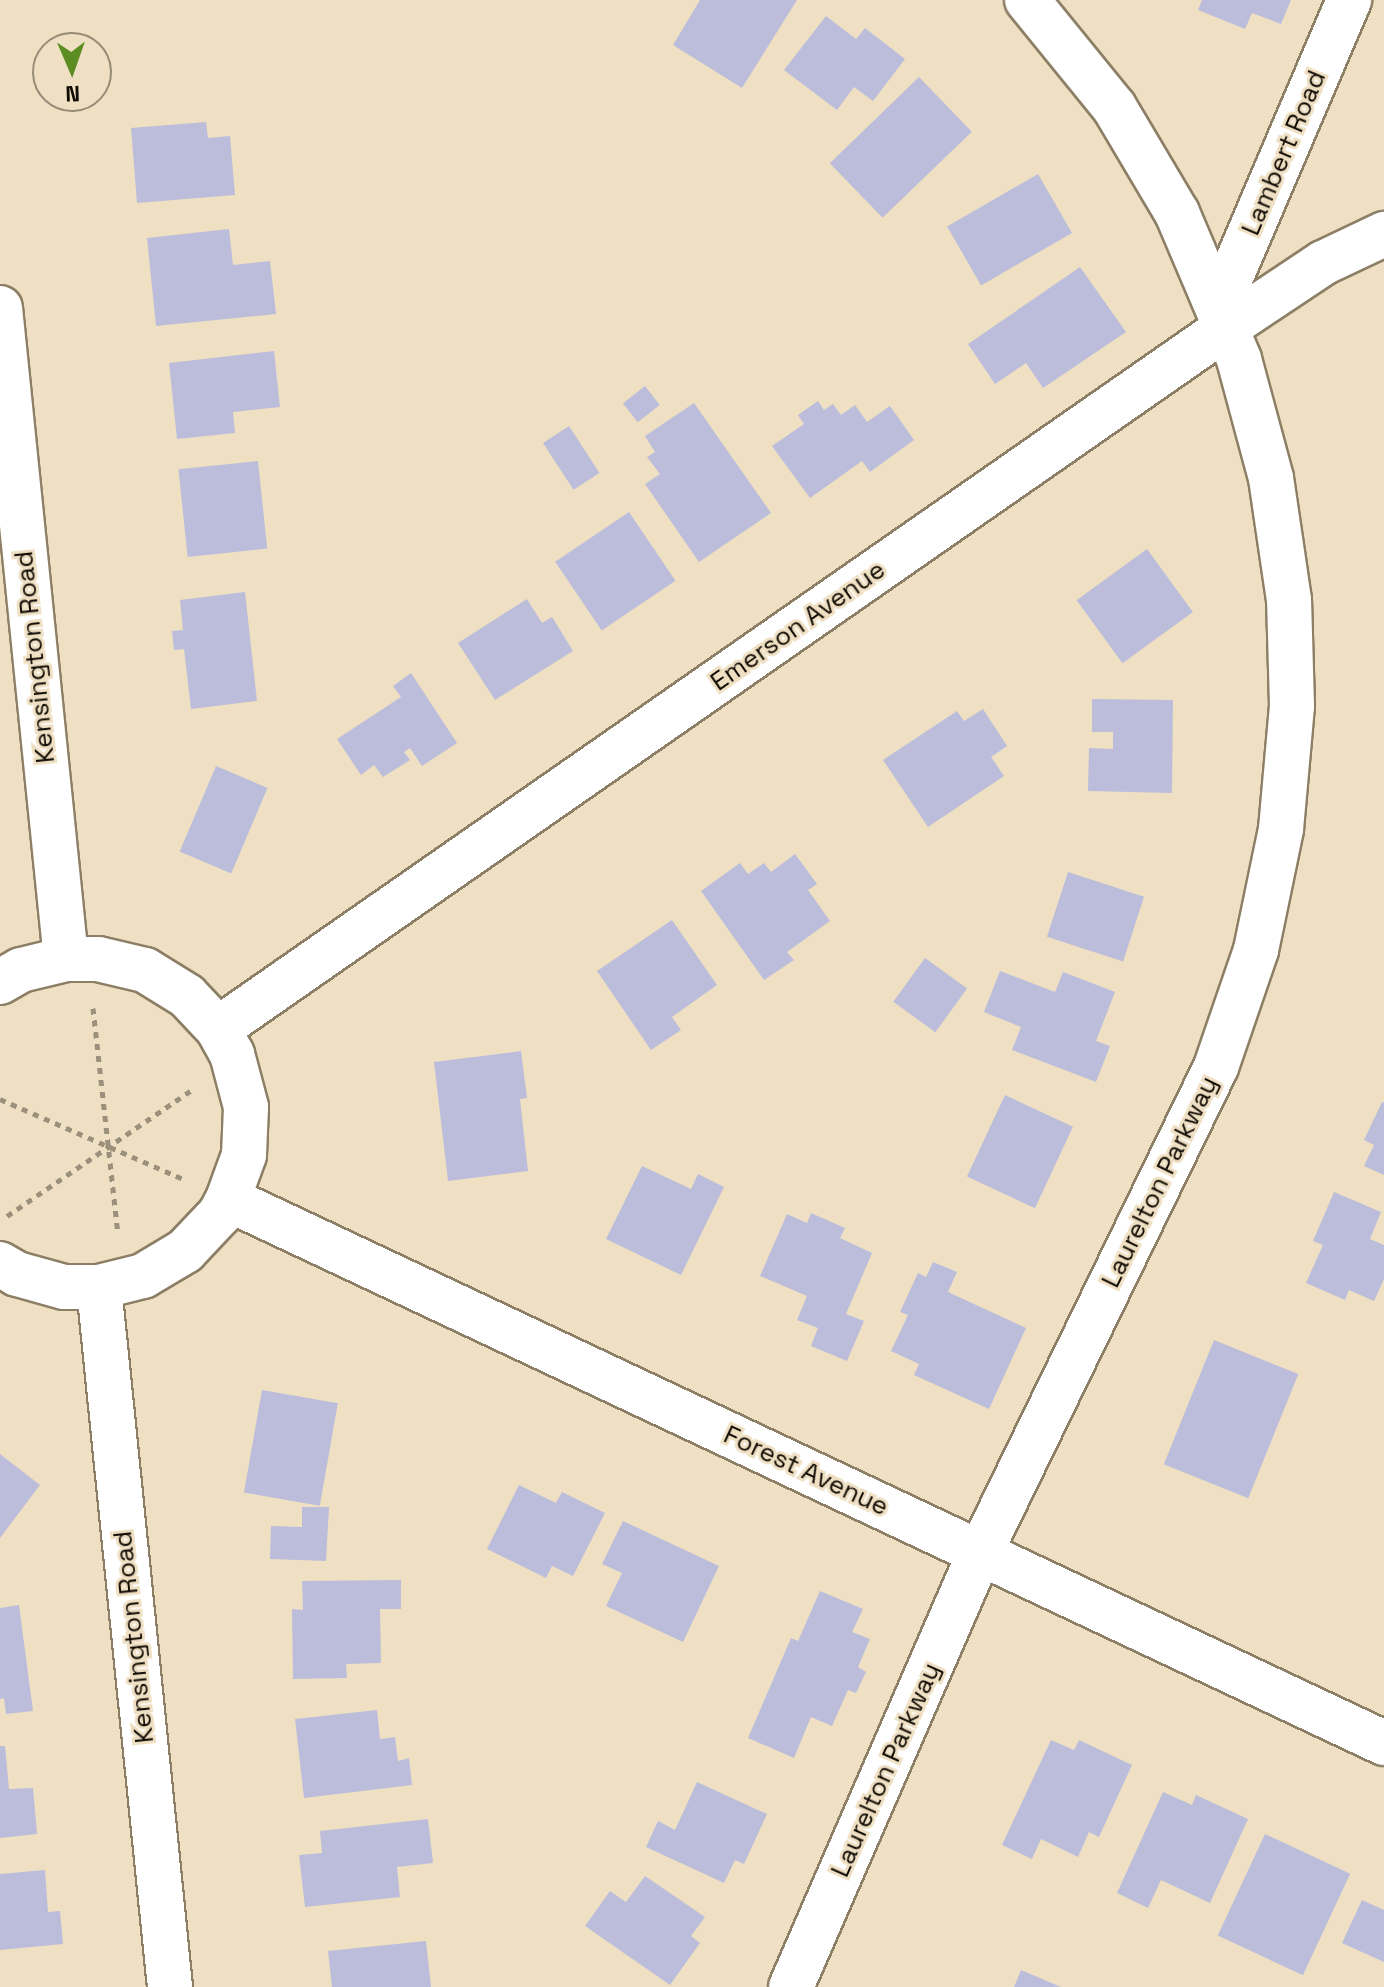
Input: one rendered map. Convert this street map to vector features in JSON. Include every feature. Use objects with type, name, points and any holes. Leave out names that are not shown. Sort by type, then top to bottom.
[{"type":"street","name":"Laurelton Parkway","points":[[791,1987],[980,1553],[1216,1067],[1256,950],[1281,829],[1292,706],[1289,600],[1271,478],[1223,316],[1177,213],[1114,107],[1027,0]]},
{"type":"street","name":"Lambert Road","points":[[1223,316],[1349,0]]},
{"type":"street","name":"Emerson Avenue","points":[[226,1045],[1223,316],[1384,234]]},
{"type":"street","name":"Kensington Road","points":[[0,308],[77,959]]},
{"type":"street","points":[[0,982],[21,970],[77,959],[145,970],[187,996],[226,1045],[246,1107],[244,1155],[228,1199],[220,1214],[185,1251],[143,1276],[111,1284],[64,1287],[17,1274],[0,1264]]},
{"type":"street","name":"Forest Avenue","points":[[228,1199],[1384,1743]]},
{"type":"street","name":"Kensington Road","points":[[111,1284],[170,1987]]},
{"type":"path","points":[[77,959],[109,1147],[111,1284]]},
{"type":"path","points":[[0,1220],[109,1147],[226,1045]]},
{"type":"path","points":[[0,1099],[228,1199]]},
{"type":"building","points":[[700,0],[797,0],[742,88],[673,45]]},
{"type":"building","points":[[1202,0],[1291,0],[1281,24],[1252,13],[1245,29],[1198,10]]},
{"type":"building","points":[[826,16],[856,39],[865,28],[905,59],[873,101],[854,87],[837,110],[784,70]]},
{"type":"building","points":[[919,77],[972,132],[883,218],[830,163]]},
{"type":"building","points":[[206,122],[208,138],[230,136],[235,195],[137,203],[131,128]]},
{"type":"building","points":[[1038,174],[1072,233],[981,285],[947,226]]},
{"type":"building","points":[[229,229],[233,265],[270,261],[276,314],[156,326],[147,238]]},
{"type":"building","points":[[1080,267],[1126,332],[1043,388],[1026,363],[995,384],[968,344]]},
{"type":"building","points":[[274,351],[280,407],[233,412],[235,433],[177,439],[169,363]]},
{"type":"building","points":[[645,386],[660,405],[638,422],[623,403]]},
{"type":"building","points":[[818,401],[824,410],[833,404],[841,415],[855,405],[867,422],[890,406],[914,440],[870,472],[862,461],[810,498],[772,446],[804,424],[798,415]]},
{"type":"building","points":[[694,403],[771,513],[699,562],[645,484],[660,474],[647,457],[655,452],[645,436]]},
{"type":"building","points":[[569,426],[599,473],[574,490],[543,443]]},
{"type":"building","points":[[258,461],[267,549],[188,557],[178,469]]},
{"type":"building","points":[[629,512],[675,581],[602,631],[555,562]]},
{"type":"building","points":[[1147,549],[1193,612],[1122,663],[1077,600]]},
{"type":"building","points":[[245,592],[257,701],[191,709],[184,649],[174,650],[172,631],[183,630],[180,600]]},
{"type":"building","points":[[527,599],[542,623],[552,617],[573,651],[495,700],[458,643]]},
{"type":"building","points":[[411,673],[457,743],[422,766],[410,748],[404,752],[410,760],[383,777],[374,765],[361,775],[337,739],[401,697],[393,686]]},
{"type":"building","points":[[1092,699],[1173,700],[1172,793],[1088,791],[1089,748],[1113,749],[1113,732],[1092,732]]},
{"type":"building","points":[[983,709],[1007,746],[991,757],[1004,776],[928,827],[883,760],[957,711],[964,721]]},
{"type":"building","points":[[216,766],[268,788],[231,873],[180,852]]},
{"type":"building","points":[[795,854],[817,884],[808,890],[830,921],[787,952],[794,960],[764,980],[701,891],[740,863],[748,874],[764,863],[771,872]]},
{"type":"building","points":[[1068,872],[1144,897],[1123,961],[1047,937]]},
{"type":"building","points":[[672,920],[717,985],[672,1017],[681,1030],[651,1050],[597,971]]},
{"type":"building","points":[[925,958],[967,989],[935,1032],[893,1002]]},
{"type":"building","points":[[1000,971],[1055,992],[1063,972],[1115,992],[1096,1041],[1110,1046],[1096,1082],[1012,1050],[1021,1027],[984,1012]]},
{"type":"building","points":[[521,1051],[527,1098],[520,1099],[528,1171],[448,1181],[434,1062]]},
{"type":"building","points":[[1005,1095],[1073,1127],[1035,1208],[967,1177]]},
{"type":"building","points":[[1382,1102],[1384,1175],[1364,1166],[1374,1145],[1364,1140]]},
{"type":"building","points":[[642,1166],[691,1189],[698,1174],[724,1187],[681,1275],[606,1239]]},
{"type":"building","points":[[1334,1192],[1381,1212],[1370,1239],[1384,1245],[1384,1279],[1374,1301],[1349,1290],[1345,1300],[1306,1283],[1323,1245],[1313,1241]]},
{"type":"building","points":[[811,1213],[845,1228],[840,1238],[872,1253],[846,1314],[864,1321],[847,1361],[811,1346],[818,1328],[797,1320],[807,1296],[760,1276],[787,1214],[807,1223]]},
{"type":"building","points":[[933,1262],[957,1272],[948,1292],[1026,1328],[989,1409],[914,1375],[919,1364],[891,1351],[908,1315],[900,1312],[918,1273],[926,1277]]},
{"type":"building","points":[[1214,1340],[1298,1374],[1248,1498],[1164,1464]]},
{"type":"building","points":[[262,1390],[338,1403],[320,1506],[244,1492]]},
{"type":"building","points":[[0,1454],[40,1485],[0,1538]]},
{"type":"building","points":[[519,1485],[556,1503],[562,1492],[605,1513],[573,1576],[552,1566],[546,1578],[487,1549]]},
{"type":"building","points":[[302,1507],[329,1507],[326,1561],[270,1559],[271,1526],[302,1527]]},
{"type":"building","points":[[623,1521],[719,1566],[683,1642],[606,1606],[622,1573],[602,1564]]},
{"type":"building","points":[[401,1580],[401,1609],[380,1609],[381,1663],[346,1664],[347,1678],[293,1679],[292,1609],[303,1610],[302,1581]]},
{"type":"building","points":[[820,1591],[863,1609],[852,1632],[870,1639],[858,1667],[866,1672],[856,1693],[848,1690],[832,1726],[811,1717],[794,1758],[748,1738],[791,1638],[798,1641]]},
{"type":"building","points":[[19,1605],[33,1711],[6,1714],[4,1698],[0,1699],[0,1608]]},
{"type":"building","points":[[377,1710],[380,1739],[395,1737],[398,1761],[409,1758],[412,1785],[304,1798],[295,1719]]},
{"type":"building","points":[[1051,1740],[1074,1750],[1079,1740],[1132,1765],[1099,1837],[1089,1832],[1078,1857],[1041,1839],[1032,1859],[1002,1845]]},
{"type":"building","points":[[0,1746],[5,1746],[9,1789],[33,1788],[37,1834],[0,1838]]},
{"type":"building","points":[[697,1782],[767,1814],[744,1864],[735,1860],[724,1883],[646,1847],[658,1821],[675,1830]]},
{"type":"building","points":[[1163,1792],[1192,1805],[1196,1795],[1248,1819],[1210,1903],[1161,1880],[1148,1908],[1117,1893]]},
{"type":"building","points":[[428,1819],[433,1863],[397,1867],[400,1897],[305,1907],[299,1855],[322,1853],[320,1831]]},
{"type":"building","points":[[1265,1834],[1350,1874],[1303,1975],[1218,1936]]},
{"type":"building","points":[[45,1870],[48,1912],[60,1911],[63,1944],[0,1950],[0,1874]]},
{"type":"building","points":[[645,1876],[705,1917],[691,1936],[700,1943],[670,1985],[585,1926],[610,1891],[626,1902]]},
{"type":"building","points":[[1362,1900],[1384,1910],[1384,1962],[1342,1943]]},
{"type":"building","points":[[426,1941],[431,1987],[332,1987],[328,1951]]},
{"type":"building","points":[[1021,1970],[1061,1987],[1014,1987]]}]
